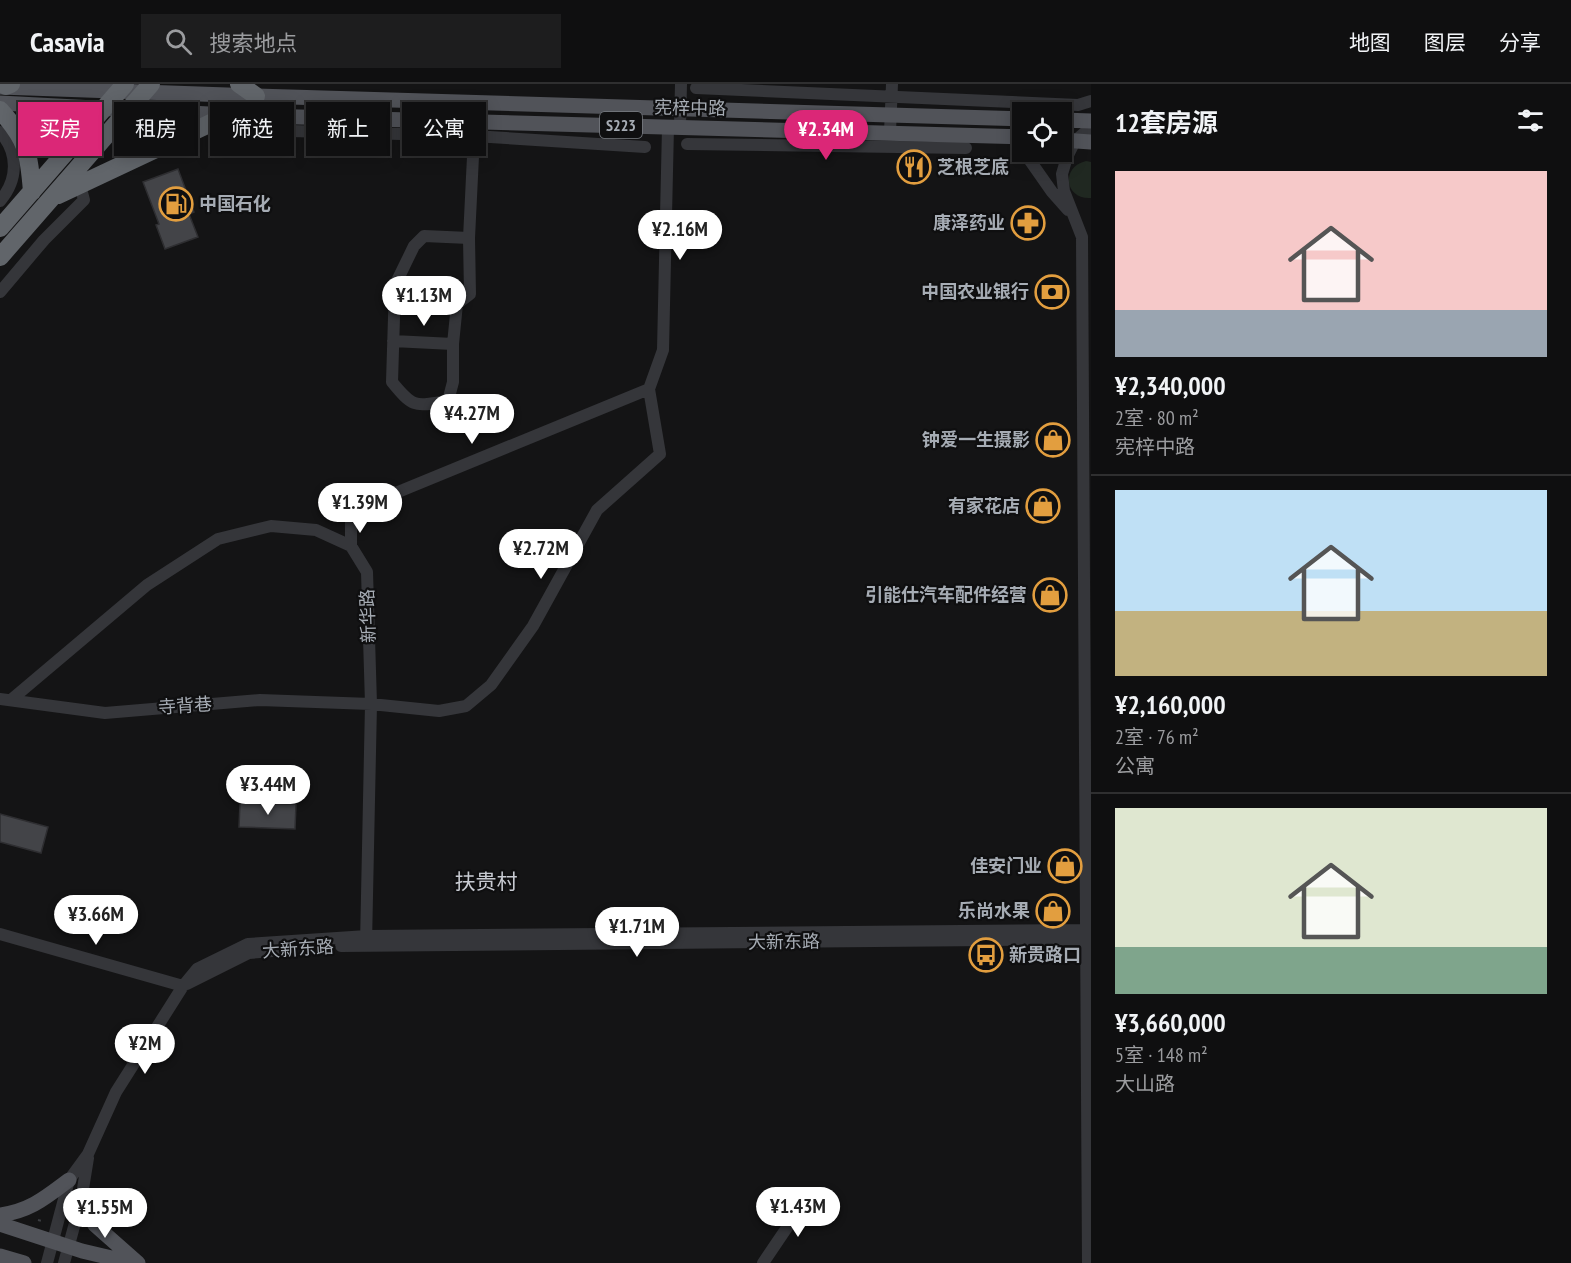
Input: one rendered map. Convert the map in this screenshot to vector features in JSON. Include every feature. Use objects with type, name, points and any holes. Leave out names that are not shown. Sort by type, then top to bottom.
[{"type":"highway","points":[[239,84],[256,96]]},
{"type":"highway","points":[[0,228],[122,87]]},
{"type":"highway","points":[[137,102],[148,88]]},
{"type":"highway","points":[[0,110],[24,142],[30,163],[32,192]]},
{"type":"highway","points":[[0,257],[114,128]]},
{"type":"highway","points":[[51,198],[210,129]]},
{"type":"main road","name":"宪梓中路","points":[[122,87],[256,96],[1012,119]]},
{"type":"main road","name":"S223","points":[[4,90],[122,87]]},
{"type":"main road","name":"S223","points":[[4,90],[105,108]]},
{"type":"main road","name":"宪梓中路","points":[[105,108],[114,109]]},
{"type":"main road","points":[[1072,120],[1091,121]]},
{"type":"main road","name":"宪梓中路","points":[[294,123],[674,127],[1012,136]]},
{"type":"main road","points":[[1072,140],[1091,142]]},
{"type":"main road","points":[[0,1215],[32,1206],[69,1180]]},
{"type":"main road","points":[[81,1202],[95,1225],[138,1263]]},
{"type":"main road","points":[[0,1224],[68,1246],[133,1263]]},
{"type":"main road","points":[[0,1256],[24,1263]]},
{"type":"street","points":[[6,699],[147,585],[218,540],[271,526],[316,530],[351,546],[351,519],[381,499],[649,389],[663,350],[674,127],[680,109],[681,84]]},
{"type":"street","points":[[890,132],[892,84]]},
{"type":"street","points":[[696,88],[1078,105],[1091,100]]},
{"type":"street","points":[[294,126],[402,132]]},
{"type":"street","points":[[1072,138],[1091,127]]},
{"type":"street","points":[[0,132],[11,149],[14,164],[13,180],[0,201]]},
{"type":"street","points":[[486,137],[645,147]]},
{"type":"street","points":[[687,144],[966,148]]},
{"type":"street","points":[[469,238],[424,236],[414,246],[395,285],[392,382],[407,400],[420,405],[448,401],[453,382],[453,344],[457,304],[470,294],[469,238],[473,156]]},
{"type":"street","points":[[1032,162],[1052,192],[1074,217]]},
{"type":"street","points":[[1066,162],[1062,174],[1064,191],[1082,237],[1089,934],[1088,1263]]},
{"type":"street","points":[[0,292],[44,240],[84,200],[80,185]]},
{"type":"street","points":[[393,341],[453,344]]},
{"type":"street","name":"寺背巷","points":[[6,699],[105,712],[260,700],[371,704],[439,711],[466,706],[491,685],[533,626],[597,510],[660,454],[649,389]]},
{"type":"street","name":"新华路","points":[[351,546],[367,572],[371,704],[366,941]]},
{"type":"street","points":[[0,934],[183,986],[116,1092],[88,1154],[69,1180],[47,1263]]},
{"type":"street","name":"大新东路","points":[[183,986],[249,953],[366,941],[1089,934]]},
{"type":"street","points":[[64,1263],[81,1202],[88,1154]]},
{"type":"street","points":[[762,1263],[809,1195]]},
{"type":"path","points":[[38,1220],[45,1222]]},
{"type":"shaded area","points":[[1091,162],[1091,198],[1076,194],[1069,182],[1072,170],[1078,164]]},
{"type":"building","points":[[178,169],[194,212],[189,214],[198,237],[165,249],[156,225],[159,224],[143,182]]},
{"type":"building","points":[[240,803],[296,804],[295,829],[239,827]]},
{"type":"building","points":[[0,814],[48,827],[41,853],[0,842]]},
{"type":"place","name":"芝根芝底","points":[[914,167]]},
{"type":"place","name":"中国石化","points":[[176,204]]},
{"type":"place","name":"康泽药业","points":[[1028,223]]},
{"type":"place","name":"中国农业银行","points":[[1052,292]]},
{"type":"place","name":"钟爱一生摄影","points":[[1053,440]]},
{"type":"place","name":"有家花店","points":[[1043,506]]},
{"type":"place","name":"引能仕汽车配件经营","points":[[1050,595]]},
{"type":"place","name":"佳安门业","points":[[1065,866]]},
{"type":"place","name":"乐尚水果","points":[[1053,911]]},
{"type":"place","name":"新贵路口","points":[[986,955]]},
{"type":"district","name":"扶贵村","points":[[486,882]]}]
